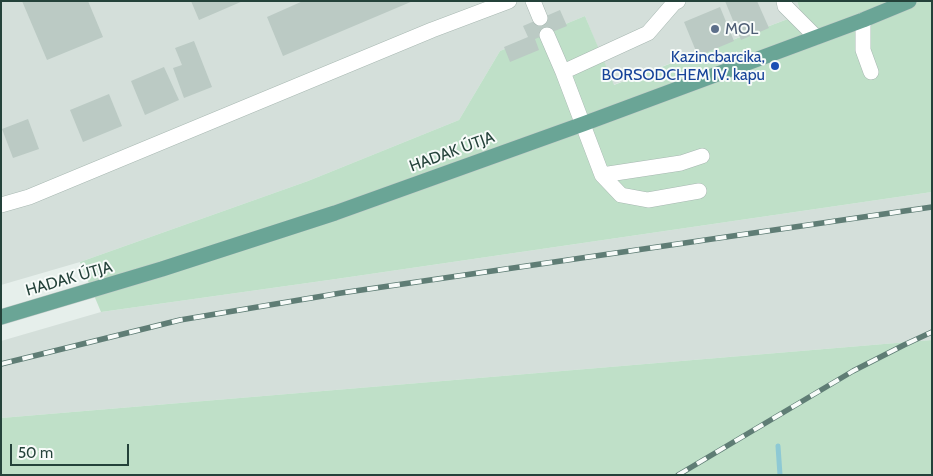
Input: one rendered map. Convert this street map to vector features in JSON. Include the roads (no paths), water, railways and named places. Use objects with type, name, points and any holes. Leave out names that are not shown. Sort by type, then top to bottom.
[{"type":"main road","name":"HADAK ÚTJA","points":[[1,317],[162,269],[335,213],[583,124],[909,1]]},
{"type":"lane","points":[[1,206],[29,197],[432,30],[509,1]]},
{"type":"lane","points":[[534,1],[540,18]]},
{"type":"lane","points":[[563,72],[648,33],[674,3],[678,1]]},
{"type":"lane","points":[[784,1],[785,6],[816,37]]},
{"type":"lane","points":[[862,20],[864,50],[871,72]]},
{"type":"lane","points":[[547,35],[602,175],[621,195],[648,200],[699,191]]},
{"type":"lane","points":[[602,175],[681,163],[702,156]]},
{"type":"waterway","points":[[778,446],[780,475]]},
{"type":"railway","points":[[1,364],[180,320],[341,293],[932,207]]},
{"type":"railway","points":[[678,475],[853,371],[932,332]]},
{"type":"place","name":"MOL","points":[[715,29]]},
{"type":"place","name":"Kazincbarcika, BORSODCHEM IV. kapu","points":[[775,66]]}]
